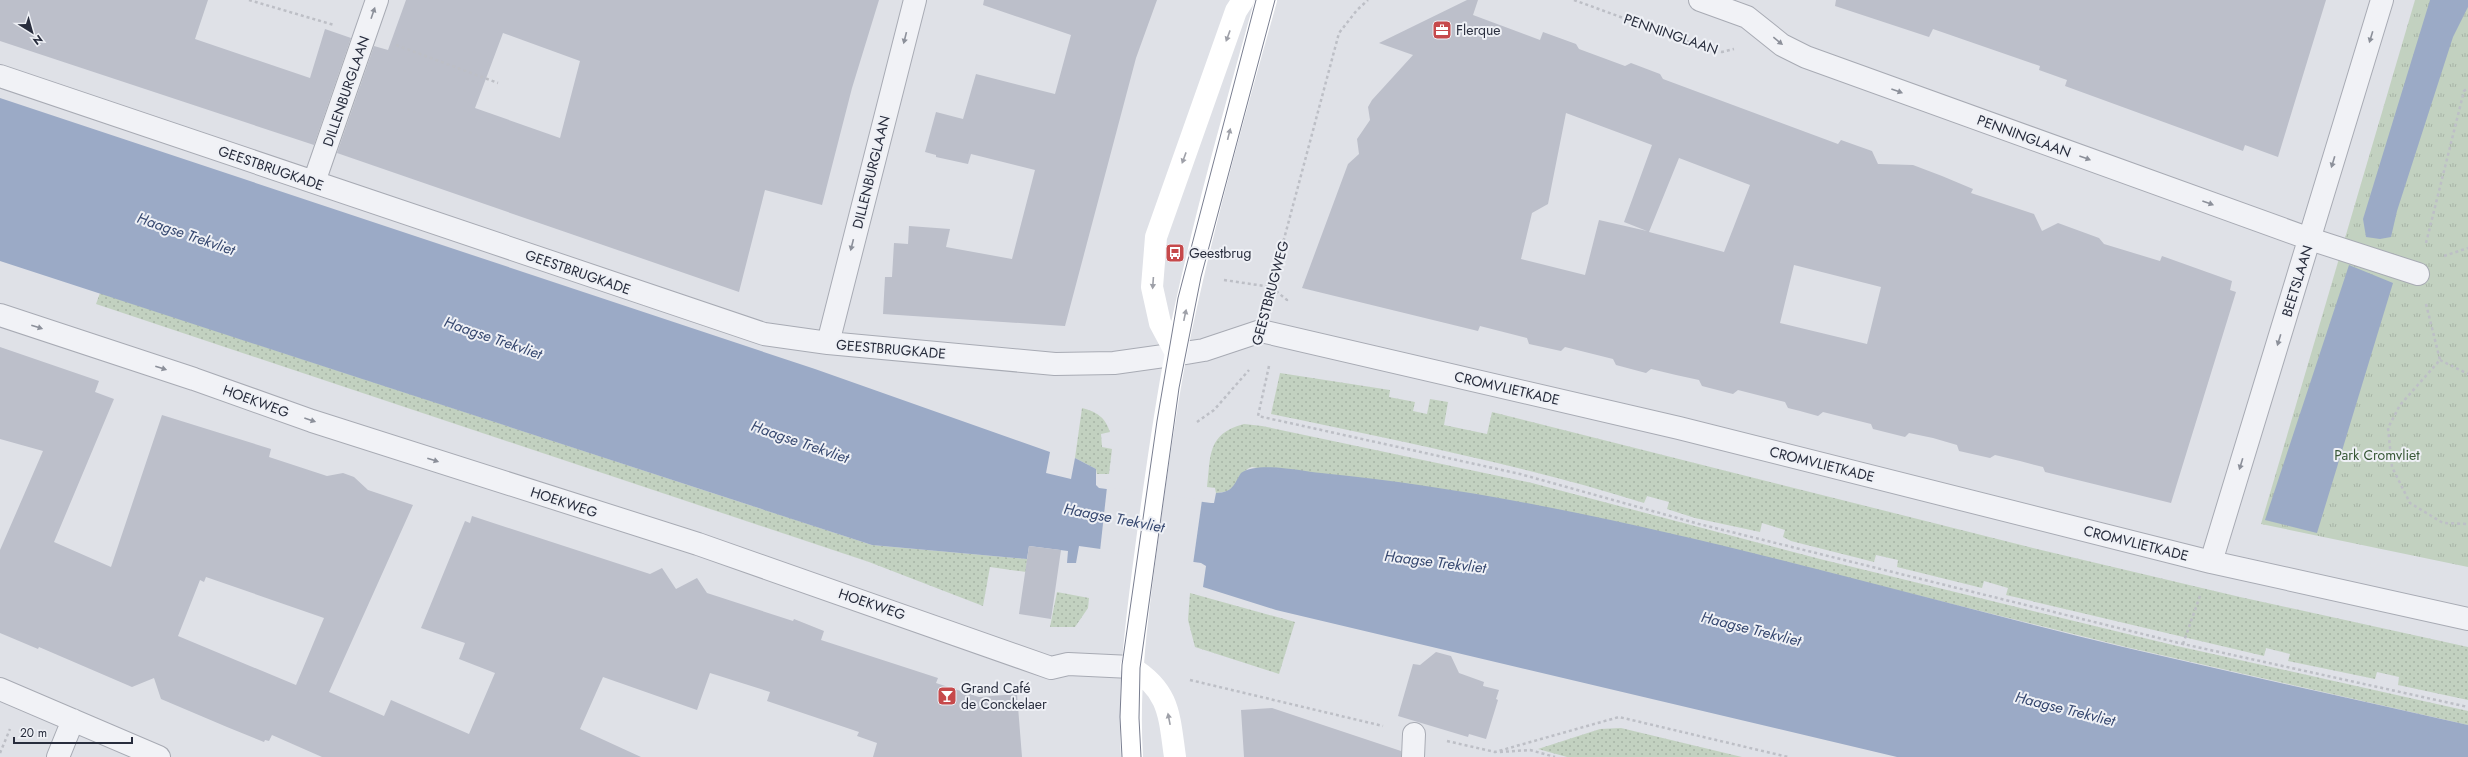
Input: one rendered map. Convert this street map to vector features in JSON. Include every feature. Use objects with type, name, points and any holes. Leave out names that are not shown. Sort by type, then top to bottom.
[{"type":"street","name":"DILLENBURGLAAN","points":[[314,182],[377,0]]},
{"type":"street","name":"DILLENBURGLAAN","points":[[828,344],[915,0]]},
{"type":"street","points":[[1176,353],[1160,323],[1152,287],[1156,237],[1236,11],[1243,0]]},
{"type":"street","points":[[1132,757],[1129,718],[1131,667],[1141,583],[1176,353],[1232,123],[1266,0]]},
{"type":"street","name":"PENNINGLAAN","points":[[1700,0],[1750,8],[1790,50],[1806,58],[2310,239],[2418,274]]},
{"type":"street","name":"BEETSLAAN","points":[[2211,562],[2382,0]]},
{"type":"street","name":"GEESTBRUGKADE","points":[[0,76],[764,334],[828,344],[1056,364],[1114,363],[1176,353]]},
{"type":"street","name":"HOEKWEG","points":[[0,315],[194,379],[320,424],[698,544],[1051,668],[1068,664],[1131,667]]},
{"type":"street","points":[[1176,353],[1204,350],[1260,331]]},
{"type":"street","name":"CROMVLIETKADE","points":[[1260,331],[1679,428],[2211,562],[2468,619]]},
{"type":"street","points":[[1131,667],[1153,683],[1162,694],[1169,715],[1175,757]]},
{"type":"street","points":[[0,689],[159,757]]},
{"type":"street","points":[[58,757],[73,720]]},
{"type":"street","points":[[1413,757],[1414,734]]},
{"type":"path","points":[[249,0],[366,34],[498,83]]},
{"type":"path","name":"GEESTBRUGWEG","points":[[1194,424],[1214,410],[1249,370],[1339,33],[1357,10],[1368,0]]},
{"type":"path","name":"PENNINGLAAN","points":[[1574,0],[1719,52],[1729,51],[1743,41],[1750,8]]},
{"type":"path","points":[[2468,88],[2464,92],[2418,274],[2440,360],[2468,374]]},
{"type":"path","points":[[2440,360],[2400,404],[2388,428],[2392,467],[2410,503],[2443,523],[2468,524]]},
{"type":"path","points":[[1258,416],[1520,474],[1699,524],[2183,644],[2468,707]]},
{"type":"path","points":[[2183,644],[2211,562]]},
{"type":"path","points":[[1186,679],[1495,752],[1530,750],[1555,757]]},
{"type":"path","points":[[1495,752],[1619,717],[1788,757]]},
{"type":"green space","name":"Park Cromvliet","points":[[2415,0],[2468,0],[2468,567],[2261,524]]},
{"type":"green space","points":[[100,293],[872,545],[1027,559],[1026,572],[990,567],[983,606],[869,562],[96,304]]},
{"type":"green space","points":[[1280,373],[1390,390],[1389,397],[1415,402],[1413,411],[1427,414],[1430,399],[1448,402],[1444,425],[1487,434],[1492,412],[2037,549],[2240,597],[2468,647],[2468,700],[2398,685],[2399,677],[2377,672],[2375,679],[2288,661],[2290,654],[2266,648],[2264,656],[2006,595],[2008,588],[1984,581],[1982,588],[1897,567],[1898,560],[1876,555],[1874,562],[1791,541],[1783,537],[1785,530],[1762,523],[1760,532],[1695,518],[1667,509],[1669,502],[1647,496],[1644,503],[1598,489],[1505,465],[1271,414]]},
{"type":"green space","points":[[1082,408],[1096,413],[1106,422],[1110,432],[1101,434],[1102,447],[1112,449],[1109,474],[1097,474],[1096,469],[1075,458]]},
{"type":"green space","points":[[1244,424],[1262,426],[1532,483],[1820,559],[2177,646],[2468,711],[2468,725],[2126,647],[1717,546],[1252,467],[1243,473],[1235,486],[1231,489],[1225,492],[1216,493],[1215,488],[1207,487],[1210,457],[1213,448],[1217,440],[1223,434],[1232,428]]},
{"type":"green space","points":[[1057,592],[1089,598],[1088,608],[1075,627],[1050,627]]},
{"type":"green space","points":[[1190,593],[1295,622],[1279,674],[1195,647],[1188,620]]},
{"type":"green space","points":[[1621,728],[1742,757],[1567,757],[1538,749],[1600,729]]},
{"type":"water","points":[[2430,0],[2468,0],[2468,7],[2453,37],[2397,211],[2391,237],[2380,239],[2366,237],[2363,219]]},
{"type":"water","name":"Haagse Trekvliet","points":[[0,98],[815,369],[1050,452],[1046,473],[1071,479],[1075,458],[1096,469],[1096,485],[1099,488],[1214,503],[1216,493],[1232,488],[1241,473],[1248,469],[1268,467],[1423,486],[1524,503],[1625,523],[1725,546],[2123,647],[2468,725],[2468,757],[1897,757],[1276,610],[1203,587],[1206,566],[1201,563],[1079,546],[1076,563],[1067,563],[1068,551],[1029,546],[1027,559],[872,545],[0,261]]},
{"type":"water","points":[[2349,265],[2393,283],[2317,533],[2265,520]]},
{"type":"pier","points":[[1107,487],[1202,500],[1193,564],[1100,551]]},
{"type":"building","points":[[0,0],[208,0],[195,39],[310,78],[325,29],[351,38],[314,145],[0,41]]},
{"type":"building","points":[[406,0],[879,0],[852,88],[822,205],[765,190],[739,292],[337,153],[374,46],[388,50]],"holes":[[[503,33],[580,61],[560,138],[475,108]]]},
{"type":"building","points":[[984,0],[1157,0],[1136,58],[1065,326],[883,314],[885,277],[892,277],[894,243],[908,244],[909,226],[950,229],[946,247],[1012,259],[1035,170],[971,154],[968,164],[936,157],[936,155],[925,152],[936,112],[963,119],[976,74],[1055,94],[1071,35],[983,5]]},
{"type":"building","points":[[1467,0],[1478,0],[1473,15],[1540,40],[1543,32],[1576,44],[1579,49],[1625,66],[1631,63],[1660,74],[1663,79],[1838,144],[1841,140],[1872,151],[1878,164],[1913,165],[1942,176],[1973,189],[1971,193],[2034,214],[2042,231],[2058,223],[2099,238],[2104,244],[2160,261],[2162,256],[2232,281],[2230,290],[2236,292],[2171,503],[2045,472],[2043,467],[2020,461],[1995,455],[1990,458],[1959,451],[1957,445],[1933,438],[1909,433],[1905,437],[1873,429],[1871,424],[1823,412],[1818,416],[1788,408],[1785,402],[1738,390],[1733,394],[1702,386],[1699,380],[1651,369],[1646,373],[1616,365],[1613,359],[1565,347],[1561,351],[1529,344],[1527,338],[1480,326],[1478,331],[1302,288],[1348,164],[1359,154],[1357,139],[1370,120],[1368,107],[1372,100],[1413,55],[1379,43]],"holes":[[[1566,113],[1652,145],[1624,222],[1647,231],[1599,220],[1585,275],[1521,259],[1532,213],[1548,204]],[[1679,158],[1750,185],[1724,252],[1649,232]],[[1794,265],[1881,287],[1867,344],[1780,323]]]},
{"type":"building","points":[[1836,0],[2326,0],[2278,157],[2245,145],[2243,151],[2065,86],[2067,80],[2039,70],[2040,66],[1933,29],[1929,37],[1835,6]]},
{"type":"building","points":[[0,347],[99,381],[95,392],[114,399],[54,542],[111,567],[162,415],[271,449],[269,457],[327,476],[343,473],[354,477],[368,490],[413,505],[329,692],[384,716],[391,700],[469,734],[495,673],[459,659],[465,643],[421,628],[465,521],[470,523],[472,516],[650,574],[662,568],[676,589],[697,578],[707,593],[793,621],[794,619],[824,631],[821,640],[938,678],[936,683],[979,697],[1017,694],[1022,757],[873,757],[877,743],[857,736],[859,732],[767,701],[770,692],[710,673],[697,710],[603,677],[580,729],[641,757],[322,757],[272,735],[269,741],[265,740],[264,742],[161,699],[154,678],[132,687],[39,647],[38,649],[0,633],[0,550],[43,451],[0,439]],"holes":[[[206,577],[324,618],[296,685],[178,636],[200,580],[204,582]]]},
{"type":"building","points":[[1029,546],[1061,550],[1051,619],[1019,614]]},
{"type":"building","points":[[1436,652],[1451,656],[1459,673],[1484,682],[1483,686],[1499,690],[1496,699],[1498,700],[1486,739],[1469,734],[1468,737],[1398,716],[1413,664],[1420,665]]},
{"type":"building","points":[[1272,708],[1401,751],[1401,757],[1244,757],[1241,710]]},
{"type":"tram line","points":[[1122,757],[1120,717],[1122,665],[1157,421],[1178,298],[1256,0]]},
{"type":"tram line","points":[[1141,757],[1139,718],[1140,668],[1179,388],[1201,277],[1275,0]]},
{"type":"place","name":"Flerque","points":[[1442,30]]},
{"type":"place","name":"Geestbrug","points":[[1175,253]]},
{"type":"place","name":"Grand Café de Conckelaer","points":[[947,696]]}]
